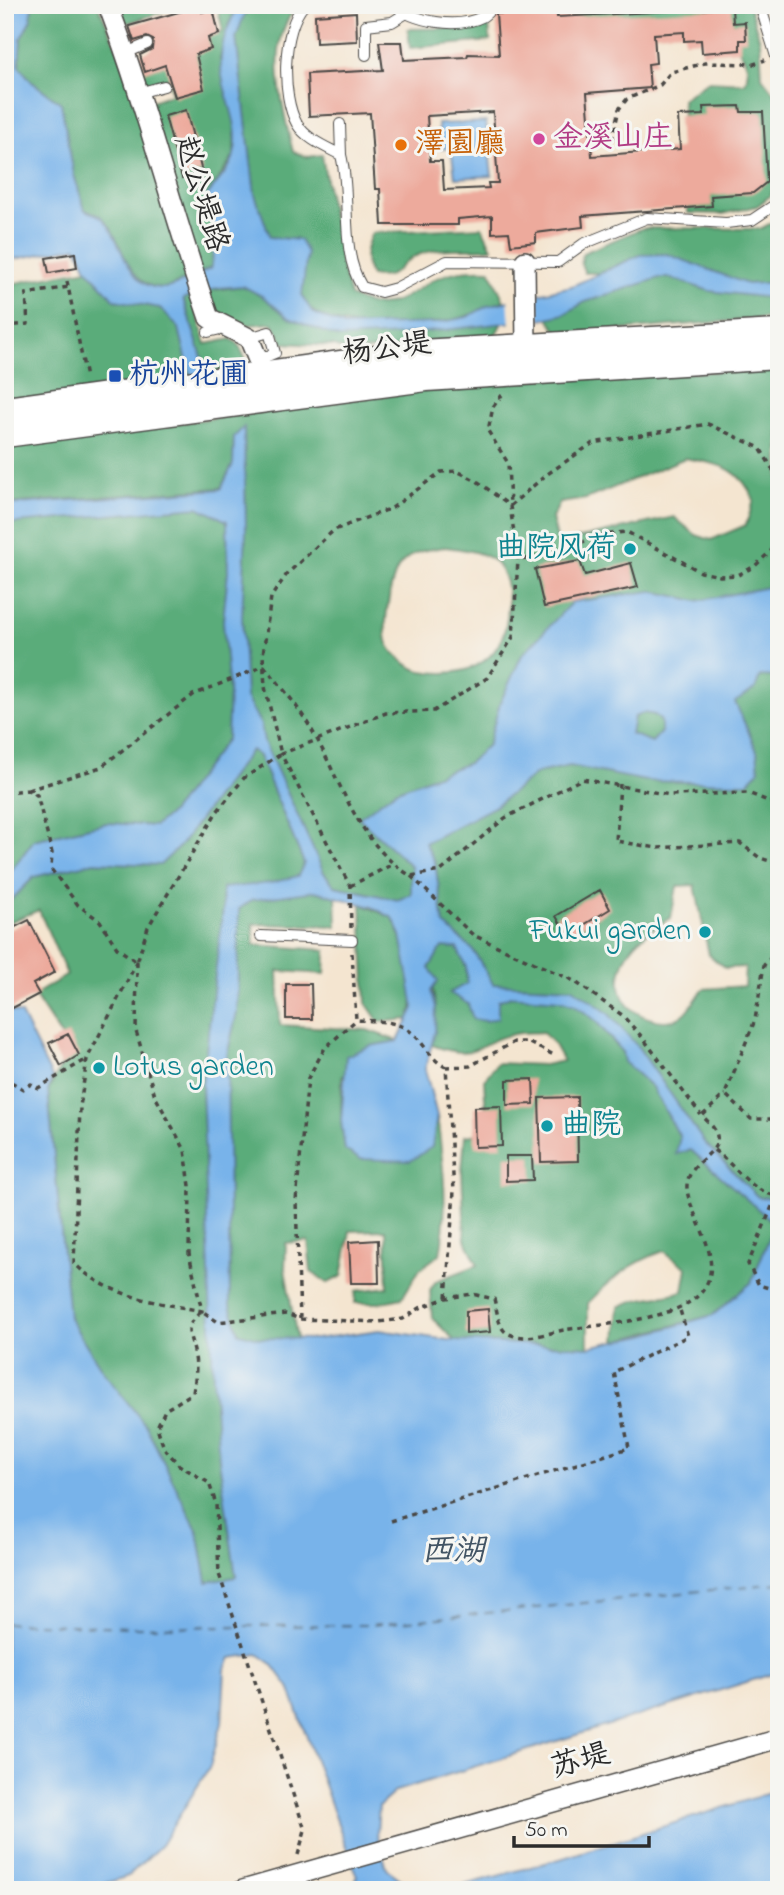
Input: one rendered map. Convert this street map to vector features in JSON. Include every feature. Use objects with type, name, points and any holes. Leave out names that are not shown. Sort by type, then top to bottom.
[{"type":"main road","name":"杨公堤","points":[[5,411],[89,400],[262,368],[420,354],[526,336],[779,334]]},
{"type":"main road","name":"杨公堤","points":[[5,433],[426,377],[779,355]]},
{"type":"street","name":"赵公堤路","points":[[107,5],[126,53],[209,318],[249,338],[262,368]]},
{"type":"street","points":[[525,261],[523,287],[526,336]]},
{"type":"street","name":"苏堤","points":[[289,1875],[779,1738]]},
{"type":"street","points":[[243,1890],[289,1875]]},
{"type":"lane","points":[[304,5],[295,16],[286,49],[289,89],[296,122],[305,135],[341,155]]},
{"type":"lane","points":[[395,5],[405,14],[439,21],[465,21],[482,17],[494,5]]},
{"type":"lane","points":[[760,5],[776,62]]},
{"type":"lane","points":[[366,55],[366,25],[392,22],[405,14]]},
{"type":"lane","points":[[126,53],[147,44]]},
{"type":"lane","points":[[138,93],[164,86]]},
{"type":"lane","points":[[340,124],[351,270],[362,287],[381,292],[396,288],[447,261],[558,262],[583,244],[647,218],[726,223],[752,220],[779,202]]},
{"type":"lane","points":[[208,332],[229,328]]},
{"type":"lane","points":[[261,936],[352,940]]},
{"type":"path","points":[[612,139],[619,109],[627,99],[660,85],[671,72],[705,63],[776,62]]},
{"type":"path","points":[[67,281],[89,400]]},
{"type":"path","points":[[5,327],[29,324],[26,294],[69,287]]},
{"type":"path","points":[[264,666],[292,698],[317,740],[350,808],[391,864],[411,876],[473,935],[574,981],[614,1009],[642,1037],[702,1116],[713,1125],[718,1137],[714,1150],[692,1170],[687,1185],[708,1248],[705,1287],[688,1304],[631,1321],[561,1330],[542,1336],[509,1335],[502,1330],[494,1299],[472,1294],[446,1298],[420,1308],[403,1319],[379,1322],[300,1319],[286,1314],[218,1322],[202,1311],[134,1298],[91,1280],[74,1263],[80,1107],[87,1059],[136,962],[148,927],[216,813],[244,778],[281,754],[317,740],[386,712],[434,711],[487,678],[513,637],[518,560],[509,506],[508,463],[488,431],[493,407],[509,384],[510,371]]},
{"type":"path","points":[[509,506],[546,474],[593,443],[708,424],[760,448],[779,480]]},
{"type":"path","points":[[356,1020],[350,886],[281,754],[271,722],[264,666],[264,629],[271,597],[287,573],[334,530],[392,508],[441,472],[457,471],[477,481],[509,506]]},
{"type":"path","points":[[518,560],[540,558],[627,531],[701,572],[738,575],[755,566],[779,543]]},
{"type":"path","points":[[5,792],[28,790],[101,767],[193,695],[264,666]]},
{"type":"path","points":[[411,876],[440,871],[505,818],[582,779],[670,795],[748,793],[773,803],[779,813]]},
{"type":"path","points":[[620,784],[615,841],[657,848],[740,843],[760,858],[779,864]]},
{"type":"path","points":[[28,790],[37,795],[52,853],[51,869],[78,905],[100,921],[117,948],[136,962]]},
{"type":"path","points":[[350,886],[391,864]]},
{"type":"path","points":[[702,1116],[724,1094],[755,1020],[765,965],[779,949]]},
{"type":"path","points":[[136,962],[136,1031],[155,1096],[185,1150],[190,1185],[189,1254],[202,1311]]},
{"type":"path","points":[[300,1319],[296,1201],[308,1078],[325,1048],[356,1020],[390,1023],[410,1031],[434,1061],[446,1067],[470,1066],[514,1042],[527,1042],[554,1055]]},
{"type":"path","points":[[5,1080],[9,1086],[13,1083],[23,1089],[31,1084],[38,1088],[87,1059]]},
{"type":"path","points":[[446,1067],[454,1191],[446,1298]]},
{"type":"path","points":[[724,1094],[751,1119],[779,1119]]},
{"type":"path","points":[[714,1150],[733,1163],[745,1179],[777,1196],[748,1264],[759,1285],[779,1291]]},
{"type":"path","points":[[391,1521],[629,1448],[614,1372],[688,1336],[679,1306]]},
{"type":"path","points":[[202,1311],[191,1321],[187,1336],[197,1371],[193,1393],[165,1410],[157,1427],[164,1448],[179,1465],[209,1483],[216,1504],[219,1574],[305,1830],[289,1875]]},
{"type":"green space","points":[[32,5],[98,5],[120,54],[189,277],[180,282],[164,288],[151,286],[141,280],[126,260],[109,226],[99,216],[85,210],[74,175],[61,103],[32,82],[19,66],[21,38],[31,19]]},
{"type":"green space","points":[[119,5],[183,5],[125,24]]},
{"type":"green space","points":[[217,5],[239,5],[229,23],[220,59],[235,116],[234,156],[207,196],[215,243],[211,268],[199,273],[149,102],[172,94],[167,78],[145,85],[138,63],[223,31]]},
{"type":"green space","points":[[251,5],[299,5],[288,19],[281,36],[281,96],[293,152],[308,157],[322,155],[332,216],[341,235],[340,260],[350,296],[369,304],[384,304],[398,300],[445,275],[467,270],[490,270],[504,301],[448,321],[401,326],[351,324],[329,319],[313,310],[301,290],[304,256],[300,240],[270,237],[255,195],[236,38],[243,17]]},
{"type":"green space","points":[[530,5],[749,5],[760,41],[762,77],[779,99],[779,178],[770,196],[757,206],[723,214],[688,213],[682,99],[708,81],[745,83],[747,77],[746,61],[731,36],[724,16],[555,26]]},
{"type":"green space","points":[[489,24],[490,41],[410,48],[408,29],[469,28]]},
{"type":"green space","points":[[779,219],[779,282],[747,284],[667,254],[640,255],[599,273],[585,273],[581,264],[583,253],[643,228],[760,229]]},
{"type":"green space","points":[[482,227],[492,248],[427,252],[411,258],[393,274],[381,277],[371,276],[366,265],[372,233]]},
{"type":"green space","points":[[87,269],[115,300],[160,308],[179,328],[191,378],[5,404],[5,285]]},
{"type":"green space","points":[[659,278],[670,278],[710,291],[771,298],[779,296],[779,317],[559,335],[548,318],[564,314],[585,302]]},
{"type":"green space","points":[[243,286],[262,296],[289,318],[401,335],[502,323],[493,339],[349,352],[334,346],[283,343],[273,323],[248,325],[214,310],[207,291]]},
{"type":"green space","points":[[192,296],[206,344],[231,339],[238,344],[247,362],[208,376],[183,298]]},
{"type":"green space","points":[[779,369],[779,585],[697,601],[652,591],[522,655],[500,703],[488,745],[469,763],[395,791],[360,818],[411,866],[411,894],[398,900],[335,886],[324,873],[264,742],[261,725],[246,698],[242,617],[246,530],[244,428],[234,437],[233,464],[221,488],[5,504],[5,447],[345,400],[534,379]],"holes":[[[685,458],[727,468],[742,480],[754,500],[746,525],[711,540],[696,535],[674,517],[558,543],[552,518],[560,503],[586,499]],[[445,547],[485,555],[499,567],[507,588],[506,624],[494,652],[471,668],[440,673],[422,671],[402,660],[389,646],[386,633],[388,601],[397,570],[406,559],[421,551]]]},
{"type":"green space","points":[[198,507],[227,521],[228,572],[223,621],[229,693],[227,739],[172,812],[155,826],[107,823],[34,840],[5,879],[5,524]]},
{"type":"green space","points":[[760,676],[779,677],[779,1063],[770,1130],[779,1199],[758,1197],[704,1142],[638,1047],[573,988],[493,984],[473,950],[444,924],[435,862],[424,843],[494,807],[537,773],[570,766],[646,781],[747,783],[759,771],[757,751],[735,702]],"holes":[[[695,885],[709,955],[725,968],[745,967],[744,986],[703,989],[686,1012],[668,1021],[641,1015],[632,1009],[621,993],[621,973],[629,952],[637,941],[653,928],[671,918],[677,886]]]},
{"type":"green space","points":[[644,713],[655,715],[661,721],[661,732],[652,742],[631,734],[634,717]]},
{"type":"green space","points":[[251,750],[259,756],[304,863],[299,876],[271,883],[222,889],[223,909],[202,1085],[219,1459],[236,1577],[207,1583],[198,1532],[146,1426],[103,1371],[69,1318],[48,1091],[70,1050],[34,995],[67,975],[39,910],[5,924],[5,906],[34,877],[94,862],[160,865],[180,846]]},
{"type":"green space","points":[[315,891],[336,897],[337,926],[253,924],[254,945],[326,950],[325,974],[278,971],[280,1025],[367,1030],[398,1041],[370,1046],[342,1077],[341,1121],[345,1150],[360,1159],[432,1147],[437,1116],[444,1185],[443,1237],[440,1254],[420,1269],[402,1298],[378,1303],[355,1303],[356,1291],[388,1287],[386,1230],[350,1231],[342,1276],[328,1283],[311,1272],[308,1241],[286,1243],[285,1269],[297,1339],[259,1338],[239,1333],[230,1306],[227,1055],[237,1012],[239,909],[252,900]]},
{"type":"green space","points":[[361,904],[393,918],[406,954],[412,983],[412,1009],[409,1019],[379,1022],[366,1003]]},
{"type":"green space","points":[[442,947],[457,948],[466,967],[467,984],[451,992],[498,1001],[510,996],[560,1000],[575,1005],[595,1020],[622,1052],[625,1062],[652,1087],[680,1137],[691,1150],[775,1224],[751,1283],[713,1315],[616,1341],[619,1307],[634,1301],[683,1291],[687,1268],[664,1251],[623,1272],[588,1303],[588,1347],[455,1341],[432,1318],[430,1290],[436,1281],[478,1265],[465,1239],[462,1171],[465,1136],[487,1133],[484,1080],[497,1063],[544,1065],[563,1061],[553,1043],[542,1032],[501,1037],[468,1051],[447,1050],[432,1045],[436,1007],[429,968]]},
{"type":"water","points":[[5,5],[32,5],[31,19],[21,38],[19,66],[32,82],[61,103],[74,175],[85,210],[101,217],[133,272],[151,287],[175,285],[211,268],[215,243],[207,196],[230,166],[236,142],[221,69],[222,50],[227,30],[239,5],[251,5],[236,38],[255,195],[270,237],[300,240],[307,253],[302,296],[313,313],[344,326],[437,323],[467,317],[487,306],[572,286],[640,255],[667,254],[747,284],[779,282],[779,296],[771,298],[710,291],[670,278],[659,278],[585,302],[564,314],[548,318],[401,335],[339,338],[289,318],[262,296],[243,286],[218,288],[183,299],[208,376],[191,378],[179,328],[160,308],[115,300],[87,269],[77,247],[5,261]]},
{"type":"water","points":[[486,122],[492,176],[455,178],[451,148],[439,149],[438,124]]},
{"type":"water","name":"西湖","points":[[244,427],[246,530],[242,617],[246,698],[261,725],[264,742],[324,873],[335,886],[398,900],[411,894],[411,866],[359,818],[395,791],[469,763],[488,745],[500,703],[522,655],[572,602],[652,591],[697,601],[779,585],[779,677],[760,676],[755,689],[735,702],[757,751],[759,771],[747,783],[646,781],[570,766],[537,773],[494,807],[425,843],[435,862],[444,924],[473,950],[493,984],[573,988],[608,1013],[638,1047],[704,1142],[758,1197],[779,1199],[779,1672],[396,1791],[379,1806],[377,1833],[387,1869],[403,1881],[419,1887],[457,1887],[560,1859],[779,1790],[779,1890],[353,1890],[357,1877],[289,1687],[272,1664],[258,1654],[231,1658],[225,1670],[222,1723],[210,1766],[161,1845],[128,1876],[85,1890],[5,1890],[5,1014],[11,1011],[21,1014],[52,1077],[48,1091],[69,1318],[103,1371],[146,1426],[198,1532],[207,1582],[236,1577],[219,1459],[213,1378],[202,1085],[223,909],[222,888],[271,883],[298,876],[304,863],[259,756],[251,750],[180,846],[160,865],[94,862],[34,877],[5,906],[5,879],[34,840],[107,823],[155,826],[172,812],[227,739],[229,693],[223,621],[228,572],[227,521],[198,507],[5,524],[5,505],[221,489],[233,464],[234,437]],"holes":[[[644,713],[655,715],[661,721],[661,732],[652,742],[631,734],[634,717]],[[315,891],[372,907],[393,918],[401,935],[414,1008],[398,1041],[370,1046],[346,1056],[341,1121],[345,1150],[360,1159],[410,1161],[432,1147],[437,1116],[425,1069],[435,1032],[436,1007],[431,991],[438,981],[429,968],[442,947],[457,948],[466,967],[467,983],[450,993],[468,1004],[473,1019],[486,1021],[498,1018],[498,1001],[510,996],[560,1000],[575,1005],[595,1020],[622,1051],[624,1062],[652,1087],[680,1137],[676,1154],[691,1150],[775,1224],[751,1283],[713,1315],[644,1335],[588,1347],[455,1341],[379,1330],[315,1339],[259,1338],[239,1333],[230,1306],[227,1055],[237,1012],[239,909],[252,900]]]},
{"type":"water","points":[[779,1063],[779,1174],[773,1118]]},
{"type":"pier","points":[[538,290],[540,322],[510,325],[508,297]]},
{"type":"building","points":[[518,5],[556,5],[557,17],[732,8],[733,23],[745,22],[746,40],[740,40],[740,50],[702,53],[701,40],[684,41],[684,32],[654,34],[656,63],[648,64],[650,88],[587,93],[592,156],[680,149],[678,116],[704,115],[703,107],[740,106],[741,112],[763,112],[767,182],[753,193],[711,196],[712,206],[582,216],[583,227],[536,233],[536,242],[511,245],[509,232],[492,233],[492,216],[458,219],[458,225],[382,225],[380,189],[375,189],[370,113],[309,116],[307,74],[383,70],[379,42],[402,42],[404,60],[467,57],[468,54],[499,55],[496,14],[518,12]],"holes":[[[493,112],[498,183],[488,183],[489,188],[444,190],[442,161],[430,161],[427,116]]]},
{"type":"building","points":[[200,6],[202,12],[213,9],[219,34],[208,38],[211,49],[196,54],[204,89],[175,97],[165,65],[145,72],[140,55],[152,49],[153,40],[147,37],[134,41],[129,26]]},
{"type":"building","points":[[356,12],[357,41],[316,43],[315,15]]},
{"type":"building","points":[[186,110],[202,172],[182,178],[165,116]]},
{"type":"building","points":[[75,253],[77,268],[49,273],[46,258]]},
{"type":"building","points":[[580,561],[585,575],[631,563],[638,587],[544,607],[535,569]]},
{"type":"building","points":[[600,890],[610,909],[567,935],[556,916]]},
{"type":"building","points":[[29,920],[55,972],[33,984],[39,994],[5,1012],[5,932]]},
{"type":"building","points":[[286,984],[311,984],[312,1019],[286,1019]]},
{"type":"building","points":[[68,1034],[79,1055],[61,1066],[49,1043]]},
{"type":"building","points":[[533,1079],[534,1104],[507,1105],[507,1080]]},
{"type":"building","points":[[577,1097],[578,1161],[541,1162],[539,1098]]},
{"type":"building","points":[[501,1106],[502,1146],[475,1147],[474,1107]]},
{"type":"building","points":[[506,1156],[532,1156],[533,1180],[506,1181]]},
{"type":"building","points":[[378,1240],[379,1283],[351,1283],[349,1242]]},
{"type":"building","points":[[488,1309],[490,1332],[466,1334],[466,1311]]},
{"type":"ferry route","points":[[5,1623],[130,1627],[371,1625],[779,1583]]},
{"type":"place","name":"金溪山庄","points":[[539,139]]},
{"type":"place","name":"澤園廳","points":[[401,145]]},
{"type":"place","name":"杭州花圃","points":[[115,376]]},
{"type":"place","name":"曲院风荷","points":[[630,549]]},
{"type":"place","name":"Fukui garden","points":[[705,932]]},
{"type":"place","name":"Lotus garden","points":[[99,1068]]},
{"type":"place","name":"曲院","points":[[547,1126]]}]
